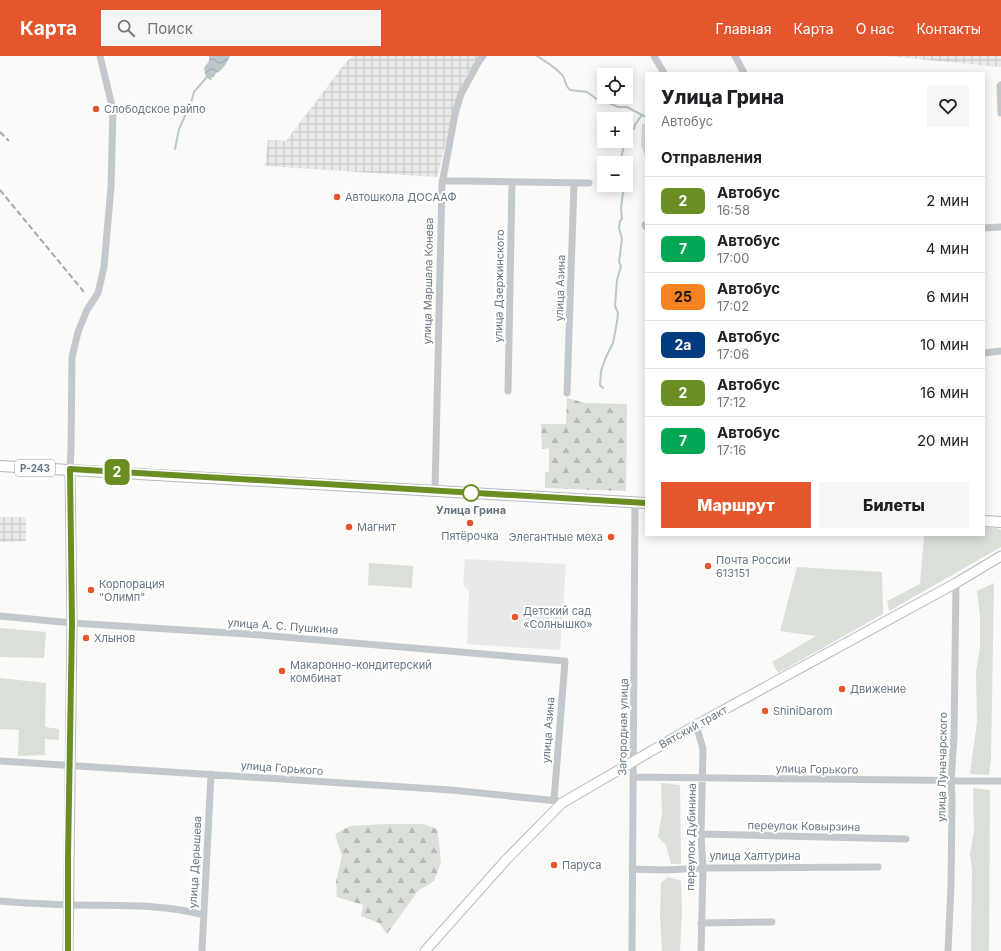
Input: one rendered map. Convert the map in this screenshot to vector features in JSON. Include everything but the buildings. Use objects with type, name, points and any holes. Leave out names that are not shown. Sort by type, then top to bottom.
[{"type":"highway","name":"Р-243","points":[[0,466],[645,503]]},
{"type":"highway","points":[[985,521],[1001,522]]},
{"type":"main road","points":[[68,951],[69,764],[72,623],[70,469]]},
{"type":"main road","name":"Вятский тракт","points":[[425,951],[558,801],[956,583],[1001,556]]},
{"type":"street","points":[[70,469],[72,357],[78,332],[86,310],[98,293],[102,273],[111,187],[113,110],[100,56]]},
{"type":"street","name":"улица Маршала Конева","points":[[435,491],[442,181],[460,94],[483,56]]},
{"type":"street","points":[[654,56],[663,72]]},
{"type":"street","points":[[735,56],[743,72]]},
{"type":"street","points":[[1000,86],[1001,113]]},
{"type":"street","points":[[442,181],[588,183]]},
{"type":"street","name":"улица Дзержинского","points":[[508,391],[512,182]]},
{"type":"street","name":"улица Азина","points":[[567,393],[574,183]]},
{"type":"street","points":[[985,228],[1001,227]]},
{"type":"street","points":[[985,353],[1001,350]]},
{"type":"street","name":"Загородная улица","points":[[632,951],[635,502]]},
{"type":"street","name":"улица Луначарского","points":[[948,951],[951,885],[951,781],[954,737],[956,583]]},
{"type":"street","name":"улица А. С. Пушкина","points":[[0,616],[72,623],[247,634],[564,660]]},
{"type":"street","name":"улица Азина","points":[[558,801],[564,660]]},
{"type":"street","name":"переулок Дубинина","points":[[696,725],[703,749],[701,951]]},
{"type":"street","name":"улица Горького","points":[[0,761],[69,764],[451,790],[558,801]]},
{"type":"street","name":"улица Дерышева","points":[[202,951],[211,774]]},
{"type":"street","name":"улица Горького","points":[[633,777],[703,779],[1001,781]]},
{"type":"street","name":"переулок Ковырзина","points":[[701,834],[906,839]]},
{"type":"street","name":"улица Халтурина","points":[[632,869],[665,870],[703,868],[878,867]]},
{"type":"street","points":[[0,901],[68,905],[133,906],[180,910],[203,915]]},
{"type":"street","points":[[701,923],[772,922]]},
{"type":"shaded area","points":[[353,56],[480,56],[466,76],[457,96],[437,177],[265,166],[268,140],[286,141],[346,62]]},
{"type":"shaded area","points":[[887,56],[1001,56],[1001,67]]},
{"type":"shaded area","points":[[0,517],[26,517],[26,541],[0,542]]},
{"type":"shaded area","name":"Детский сад «Солнышко»","points":[[465,559],[566,564],[560,650],[467,644],[469,591],[463,585]]},
{"type":"green space","points":[[642,124],[645,124],[645,157],[641,145]]},
{"type":"green space","points":[[567,398],[586,403],[627,404],[626,491],[545,488],[545,473],[549,471],[549,448],[542,449],[541,424],[566,424]]},
{"type":"green space","points":[[985,527],[997,528],[1001,530],[1001,547],[889,611],[887,601],[920,584],[924,536],[985,536]]},
{"type":"green space","points":[[369,563],[413,566],[412,588],[368,585]]},
{"type":"green space","points":[[797,567],[882,572],[883,614],[778,673],[772,662],[816,636],[780,631]]},
{"type":"green space","points":[[994,583],[991,759],[989,775],[970,774],[977,722],[976,672],[980,648],[980,616],[977,591]]},
{"type":"green space","points":[[0,628],[46,632],[44,658],[0,657]]},
{"type":"green space","points":[[0,678],[46,683],[45,727],[59,729],[59,740],[45,739],[45,755],[18,756],[19,730],[0,729]]},
{"type":"green space","points":[[661,783],[680,785],[681,864],[671,864],[666,845],[658,837],[662,813]]},
{"type":"green space","points":[[973,788],[990,790],[989,951],[971,951],[972,869],[970,854],[974,831]]},
{"type":"green space","points":[[423,824],[437,829],[441,863],[434,881],[418,891],[387,934],[379,923],[361,916],[363,905],[337,897],[336,881],[342,856],[335,834],[350,826]]},
{"type":"green space","points":[[668,877],[681,881],[682,911],[680,951],[662,951],[660,915],[661,883]]},
{"type":"water","points":[[209,56],[230,56],[223,68],[216,73],[214,77],[212,77],[211,80],[206,78],[204,68],[209,61]]},
{"type":"waterway","points":[[537,56],[551,65],[563,76],[570,90],[587,92],[601,102],[609,103],[618,107],[627,107],[645,116]]},
{"type":"waterway","points":[[175,149],[179,129],[191,103],[194,92],[206,78]]},
{"type":"waterway","points":[[633,129],[641,116]]},
{"type":"waterway","points":[[622,156],[623,148]]},
{"type":"waterway","points":[[603,388],[600,385],[601,371],[613,343],[618,313],[615,306],[617,280],[621,266],[619,262],[622,239],[619,228],[620,221],[622,219],[621,208],[623,192]]},
{"type":"railway","points":[[0,132],[9,141]]},
{"type":"railway","points":[[0,190],[84,292]]},
{"type":"bus line","name":"2","points":[[68,951],[69,764],[72,623],[70,469],[645,503]]},
{"type":"place","name":"Слободское райпо","points":[[96,109]]},
{"type":"place","name":"Автошкола ДОСААФ","points":[[337,197]]},
{"type":"place","name":"Улица Грина","points":[[471,493]]},
{"type":"place","name":"Пятёрочка","points":[[470,523]]},
{"type":"place","name":"Магнит","points":[[349,527]]},
{"type":"place","name":"Элегантные меха","points":[[611,537]]},
{"type":"place","name":"Почта России 613151","points":[[708,566]]},
{"type":"place","name":"Корпорация \"Олимп\"","points":[[91,590]]},
{"type":"place","name":"Детский сад «Солнышко»","points":[[515,617]]},
{"type":"place","name":"Хлынов","points":[[86,638]]},
{"type":"place","name":"Макаронно-кондитерский комбинат","points":[[282,671]]},
{"type":"place","name":"Движение","points":[[842,689]]},
{"type":"place","name":"ShiniDarom","points":[[765,711]]},
{"type":"place","name":"Паруса","points":[[554,865]]}]
